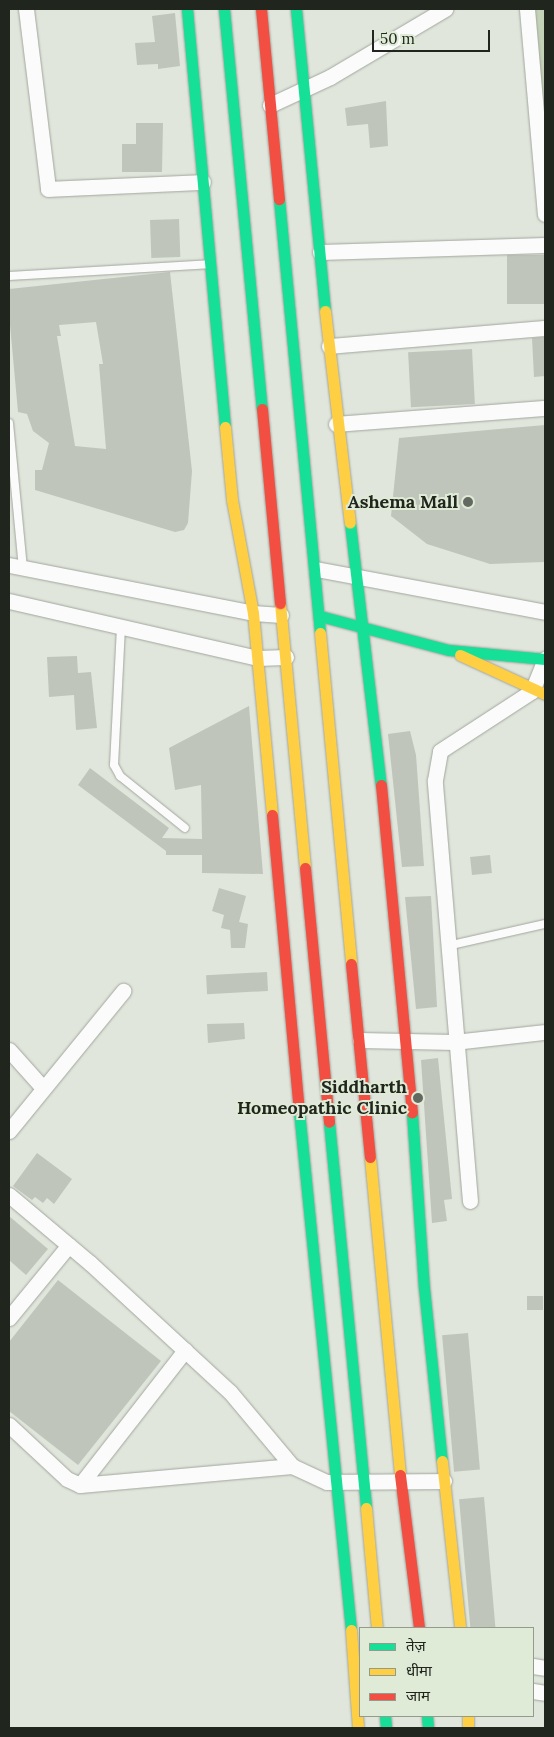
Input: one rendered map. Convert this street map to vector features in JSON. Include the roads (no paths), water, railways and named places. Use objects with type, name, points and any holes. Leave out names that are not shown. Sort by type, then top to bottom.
[{"type":"street","points":[[26,9],[48,189],[203,182]]},
{"type":"street","points":[[187,9],[232,500],[253,614],[257,658],[362,1479],[377,1627]]},
{"type":"street","points":[[224,9],[286,657],[306,1039],[334,1482],[348,1575],[358,1728]]},
{"type":"street","points":[[261,9],[316,569],[400,1479],[419,1627]]},
{"type":"street","points":[[296,9],[336,424],[365,627],[407,1040],[424,1288],[460,1627]]},
{"type":"street","points":[[270,105],[304,90],[445,9]]},
{"type":"street","points":[[527,9],[545,214]]},
{"type":"street","points":[[320,252],[545,245]]},
{"type":"street","points":[[329,346],[545,328]]},
{"type":"street","points":[[336,424],[545,408]]},
{"type":"street","points":[[16,566],[253,614],[281,615]]},
{"type":"street","points":[[316,569],[357,574],[545,612]]},
{"type":"street","points":[[9,601],[257,658],[286,657]]},
{"type":"street","points":[[320,616],[449,650],[539,692]]},
{"type":"street","points":[[449,650],[545,659],[539,692],[440,751],[434,780],[454,1042],[470,1202]]},
{"type":"street","points":[[9,1131],[124,991]]},
{"type":"street","points":[[360,1040],[454,1042],[545,1032]]},
{"type":"street","points":[[9,1050],[44,1088]]},
{"type":"street","points":[[9,1195],[69,1245],[230,1392],[292,1466]]},
{"type":"street","points":[[9,1318],[69,1245]]},
{"type":"street","points":[[80,1484],[185,1350]]},
{"type":"street","points":[[9,1425],[67,1479],[80,1484],[292,1466],[334,1482],[362,1479],[444,1481]]},
{"type":"lane","points":[[9,276],[210,264]]},
{"type":"lane","points":[[9,423],[16,566]]},
{"type":"lane","points":[[121,627],[114,765],[120,776],[185,828]]},
{"type":"lane","points":[[447,946],[545,924]]},
{"type":"place","name":"Ashema Mall","points":[[468,502]]},
{"type":"place","name":"Siddharth Homeopathic Clinic","points":[[418,1098]]}]
